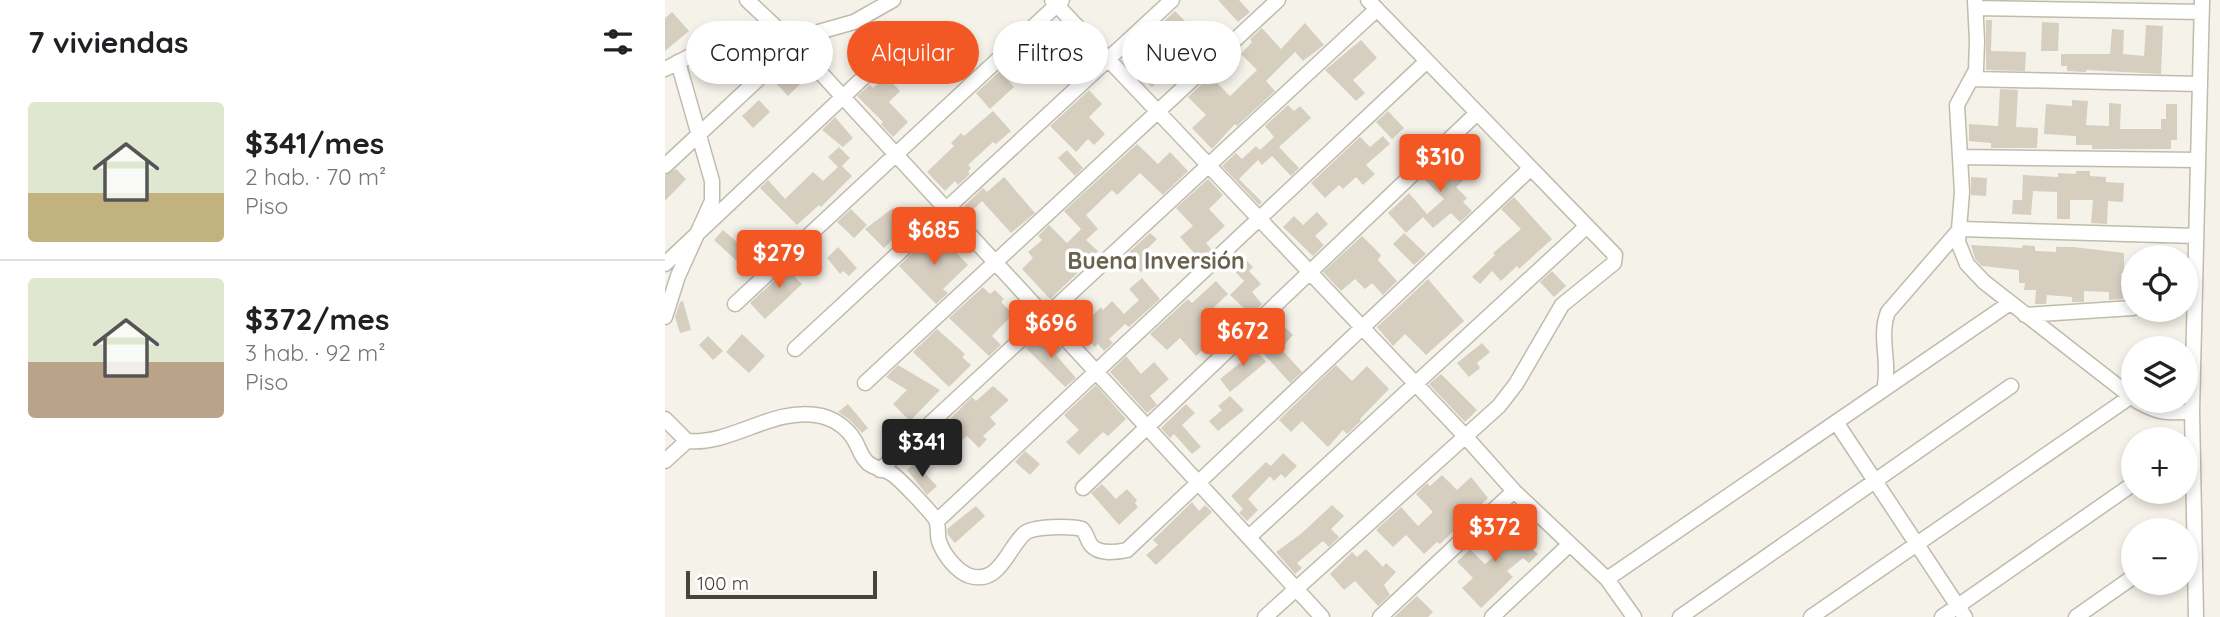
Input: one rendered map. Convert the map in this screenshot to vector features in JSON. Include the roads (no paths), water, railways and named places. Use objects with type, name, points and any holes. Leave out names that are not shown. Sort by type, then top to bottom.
[{"type":"street","points":[[747,0],[768,21]]},
{"type":"street","points":[[833,28],[855,22],[893,0]]},
{"type":"street","points":[[1172,0],[1108,59],[1514,491],[1607,579],[1634,617]]},
{"type":"street","points":[[865,383],[1278,0]]},
{"type":"street","points":[[735,304],[1057,2],[1074,21]]},
{"type":"street","points":[[880,470],[1209,166],[1372,4],[1615,255],[1614,263],[1562,305],[1516,384],[1499,405],[1265,617]]},
{"type":"street","points":[[2121,389],[1984,282],[1967,264],[1958,242],[1962,192],[1957,105],[1976,70],[1976,4],[2202,6],[2195,245]]},
{"type":"street","points":[[937,521],[1427,61]]},
{"type":"street","points":[[665,317],[678,276],[712,201],[712,181],[699,134],[671,66]]},
{"type":"street","points":[[1971,79],[2200,84]]},
{"type":"street","points":[[665,166],[748,84]]},
{"type":"street","points":[[832,84],[1322,617]]},
{"type":"street","points":[[665,264],[856,84]]},
{"type":"street","points":[[795,349],[1081,84]]},
{"type":"street","points":[[1083,488],[1477,113]]},
{"type":"street","points":[[1960,157],[2198,160]]},
{"type":"street","points":[[665,461],[687,441],[711,440],[731,435],[779,417],[817,415],[843,426],[868,464],[892,473],[937,521],[939,542],[948,558],[969,576],[981,578],[989,575],[999,567],[1025,533],[1033,529],[1072,526],[1082,529],[1091,546],[1097,549],[1113,553],[1127,550],[1531,168]]},
{"type":"street","points":[[1249,537],[1587,226]]},
{"type":"street","points":[[1960,229],[2196,236]]},
{"type":"street","points":[[1884,390],[1888,375],[1884,323],[1888,312],[1960,229]]},
{"type":"street","points":[[1607,579],[2010,303]]},
{"type":"street","points":[[2025,315],[2121,309]]},
{"type":"street","points":[[1680,617],[2011,386]]},
{"type":"street","points":[[1811,617],[2121,408]]},
{"type":"street","points":[[665,419],[687,441]]},
{"type":"street","points":[[1836,422],[1961,612]]},
{"type":"street","points":[[1380,617],[1514,491]]},
{"type":"street","points":[[1942,617],[1961,612],[2121,493]]},
{"type":"street","points":[[1492,617],[1570,544]]},
{"type":"street","points":[[2076,617],[2121,586]]},
{"type":"street","points":[[2194,595],[2196,617]]},
{"type":"district","name":"Buena Inversión","points":[[1156,260]]}]
